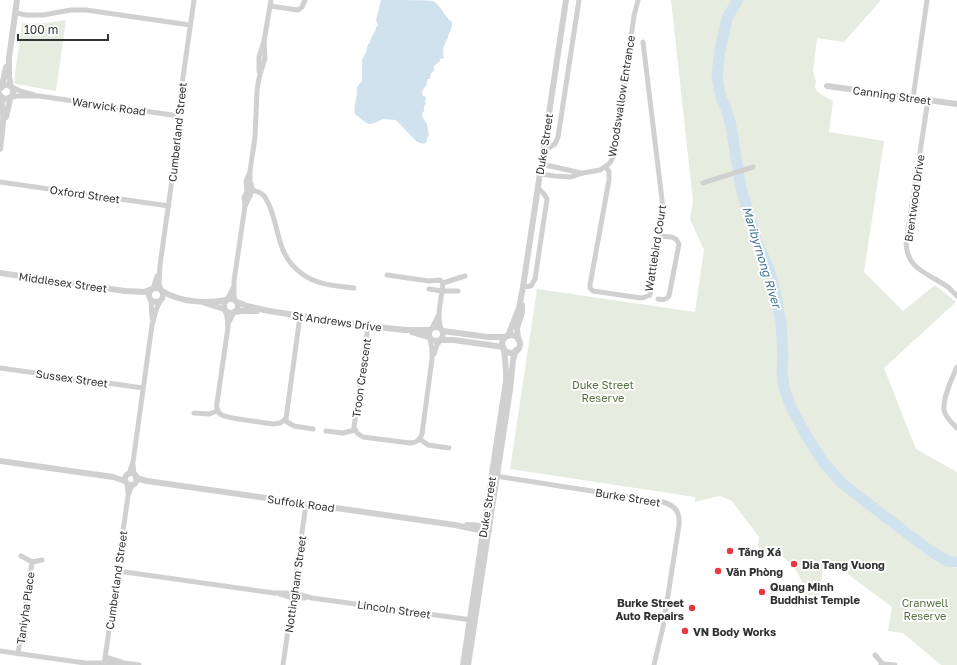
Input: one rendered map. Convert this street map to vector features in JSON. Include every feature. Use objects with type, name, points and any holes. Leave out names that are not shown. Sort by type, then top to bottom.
[{"type":"street","points":[[12,87],[8,85],[1,87],[9,58],[17,0]]},
{"type":"street","name":"Cumberland Street","points":[[152,289],[160,265],[169,206],[180,121],[179,105],[194,0]]},
{"type":"street","points":[[228,327],[224,304],[232,290],[245,206],[250,196],[252,186],[250,182],[250,171],[255,137],[256,99],[259,78],[265,58],[264,41],[270,0]]},
{"type":"street","points":[[270,6],[298,10],[302,7],[305,0]]},
{"type":"street","name":"Duke Street","points":[[506,336],[519,308],[523,288],[566,0]]},
{"type":"street","points":[[543,152],[555,144],[558,137],[579,0]]},
{"type":"street","name":"Woodswallow Entrance","points":[[540,174],[571,176],[600,170],[610,163],[614,155],[634,16],[638,0]]},
{"type":"street","points":[[913,98],[927,0]]},
{"type":"street","points":[[16,13],[43,16],[71,10],[86,10],[190,25]]},
{"type":"street","name":"Wattlebird Court","points":[[606,167],[609,172],[609,180],[590,288],[593,291],[641,298],[645,297],[650,295],[663,202],[643,42]]},
{"type":"street","points":[[2,132],[10,97],[13,91],[9,76],[9,58]]},
{"type":"street","name":"Canning Street","points":[[827,86],[957,104]]},
{"type":"street","name":"Warwick Road","points":[[12,87],[20,91],[39,96],[179,116]]},
{"type":"street","points":[[0,95],[6,99],[10,97]]},
{"type":"street","points":[[0,95],[4,113],[0,149]]},
{"type":"street","name":"Warwick Road","points":[[10,97],[39,96]]},
{"type":"street","name":"Brentwood Drive","points":[[928,100],[906,243],[908,254],[912,263],[919,270],[948,287],[957,296]]},
{"type":"street","name":"Woodswallow Entrance","points":[[541,164],[583,173]]},
{"type":"street","points":[[703,183],[752,167]]},
{"type":"street","name":"Oxford Street","points":[[0,182],[169,206]]},
{"type":"street","points":[[523,288],[531,286],[535,279],[547,199],[538,188]]},
{"type":"street","points":[[250,190],[262,193],[272,213],[281,248],[286,257],[301,273],[319,283],[354,288]]},
{"type":"street","points":[[658,299],[664,300],[669,296],[679,244],[671,237],[659,236]]},
{"type":"street","name":"Cumberland Street","points":[[160,265],[160,283],[162,290]]},
{"type":"street","name":"Middlesex Street","points":[[0,273],[125,291],[144,292],[152,289]]},
{"type":"street","points":[[387,276],[429,282],[440,280],[443,283],[464,276]]},
{"type":"street","points":[[234,281],[234,295],[238,306],[230,319],[228,327],[217,403],[217,411],[221,415],[228,418],[273,424],[280,423],[286,418],[300,316]]},
{"type":"street","points":[[432,359],[437,345],[444,335],[439,322],[443,283]]},
{"type":"street","points":[[185,299],[155,302],[150,299],[149,293],[152,289],[157,288],[168,295],[185,299],[216,301],[231,298],[236,301]]},
{"type":"street","name":"Duke Street","points":[[518,339],[516,328],[522,312],[523,288]]},
{"type":"street","points":[[429,289],[458,291]]},
{"type":"street","points":[[161,301],[164,295],[162,290]]},
{"type":"street","name":"Middlesex Street","points":[[125,291],[150,299]]},
{"type":"street","name":"Cumberland Street","points":[[150,299],[152,325]]},
{"type":"street","name":"Cumberland Street","points":[[104,664],[152,325],[156,310],[161,301]]},
{"type":"street","points":[[200,301],[230,313],[235,312]]},
{"type":"street","name":"St Andrews Drive","points":[[236,301],[247,306],[269,311],[368,326],[405,330],[431,329]]},
{"type":"street","name":"St Andrews Drive","points":[[235,312],[269,311]]},
{"type":"street","points":[[439,314],[429,332],[432,359],[422,434],[420,439],[428,445],[449,448]]},
{"type":"street","name":"Troon Crescent","points":[[368,326],[355,420],[355,430],[363,436],[410,443],[420,439]]},
{"type":"street","points":[[430,338],[435,342],[441,340],[454,340],[503,348],[509,352],[516,350],[519,347],[518,339],[513,335],[488,337],[442,330],[437,327],[431,329]]},
{"type":"street","name":"St Andrews Drive","points":[[405,330],[430,338]]},
{"type":"street","points":[[503,348],[502,342],[506,336]]},
{"type":"street","name":"Duke Street","points":[[463,665],[472,620],[486,529],[506,381],[503,348]]},
{"type":"street","name":"Duke Street","points":[[494,476],[510,390],[513,360],[516,350]]},
{"type":"street","points":[[957,367],[949,386],[944,410],[949,421],[957,428]]},
{"type":"street","name":"Sussex Street","points":[[0,368],[143,388]]},
{"type":"street","points":[[194,413],[209,414],[217,411]]},
{"type":"street","points":[[284,420],[294,426],[314,429]]},
{"type":"street","name":"Troon Crescent","points":[[326,431],[343,433],[355,430]]},
{"type":"street","name":"Suffolk Road","points":[[0,461],[486,529]]},
{"type":"street","name":"Burke Street","points":[[494,476],[663,502],[674,507],[678,515],[678,525],[663,627],[654,665]]},
{"type":"street","name":"Nottingham Street","points":[[283,665],[306,504]]},
{"type":"street","points":[[21,556],[32,562],[42,560]]},
{"type":"street","name":"Taniyha Place","points":[[18,654],[32,562]]},
{"type":"street","name":"Lincoln Street","points":[[118,571],[472,620]]},
{"type":"street","name":"Duke Street","points":[[468,665],[472,620]]},
{"type":"street","points":[[0,652],[85,663],[124,663]]},
{"type":"street","points":[[875,655],[882,664],[895,665]]},
{"type":"street","points":[[105,657],[124,663],[139,665]]},
{"type":"street","points":[[85,663],[92,665]]},
{"type":"green space","points":[[671,0],[881,0],[844,42],[817,38],[813,71],[816,81],[815,88],[820,94],[833,101],[829,132],[884,141],[864,272],[903,311],[935,285],[956,302],[884,368],[916,449],[957,472],[957,562],[952,566],[957,568],[957,665],[941,665],[903,633],[888,631],[892,607],[845,572],[824,563],[819,596],[806,594],[801,579],[793,567],[783,557],[770,549],[768,554],[761,553],[758,545],[759,537],[731,500],[719,496],[695,502],[695,497],[510,469],[537,289],[695,312],[704,250],[690,219],[693,201]]},
{"type":"green space","points":[[66,20],[56,91],[16,84],[14,82],[22,23],[44,23]]},
{"type":"water","points":[[381,0],[433,1],[452,22],[448,38],[445,43],[443,53],[444,58],[440,59],[440,61],[434,66],[434,71],[431,73],[430,79],[428,79],[426,86],[422,91],[423,96],[426,97],[426,104],[422,113],[427,124],[429,135],[427,142],[424,143],[416,141],[396,120],[383,119],[370,124],[366,123],[355,114],[357,87],[362,81],[362,60],[376,27],[378,26],[376,20]]},
{"type":"waterway","name":"Maribyrnong River","points":[[738,0],[727,18],[720,51],[717,76],[721,98],[726,108],[731,126],[741,188],[757,242],[769,269],[776,296],[781,323],[783,355],[782,371],[784,388],[790,405],[807,437],[824,463],[842,483],[929,550],[947,561],[957,562]]},
{"type":"place","name":"Tăng Xá","points":[[730,551]]},
{"type":"place","name":"Dia Tang Vuong","points":[[794,564]]},
{"type":"place","name":"Văn Phòng","points":[[718,571]]},
{"type":"place","name":"Quang Minh Buddhist Temple","points":[[762,592]]},
{"type":"place","name":"Burke Street Auto Repairs","points":[[692,608]]},
{"type":"place","name":"VN Body Works","points":[[685,631]]},
{"type":"park label","name":"Duke Street Reserve","points":[[603,390]]},
{"type":"park label","name":"Cranwell Reserve","points":[[925,608]]}]
